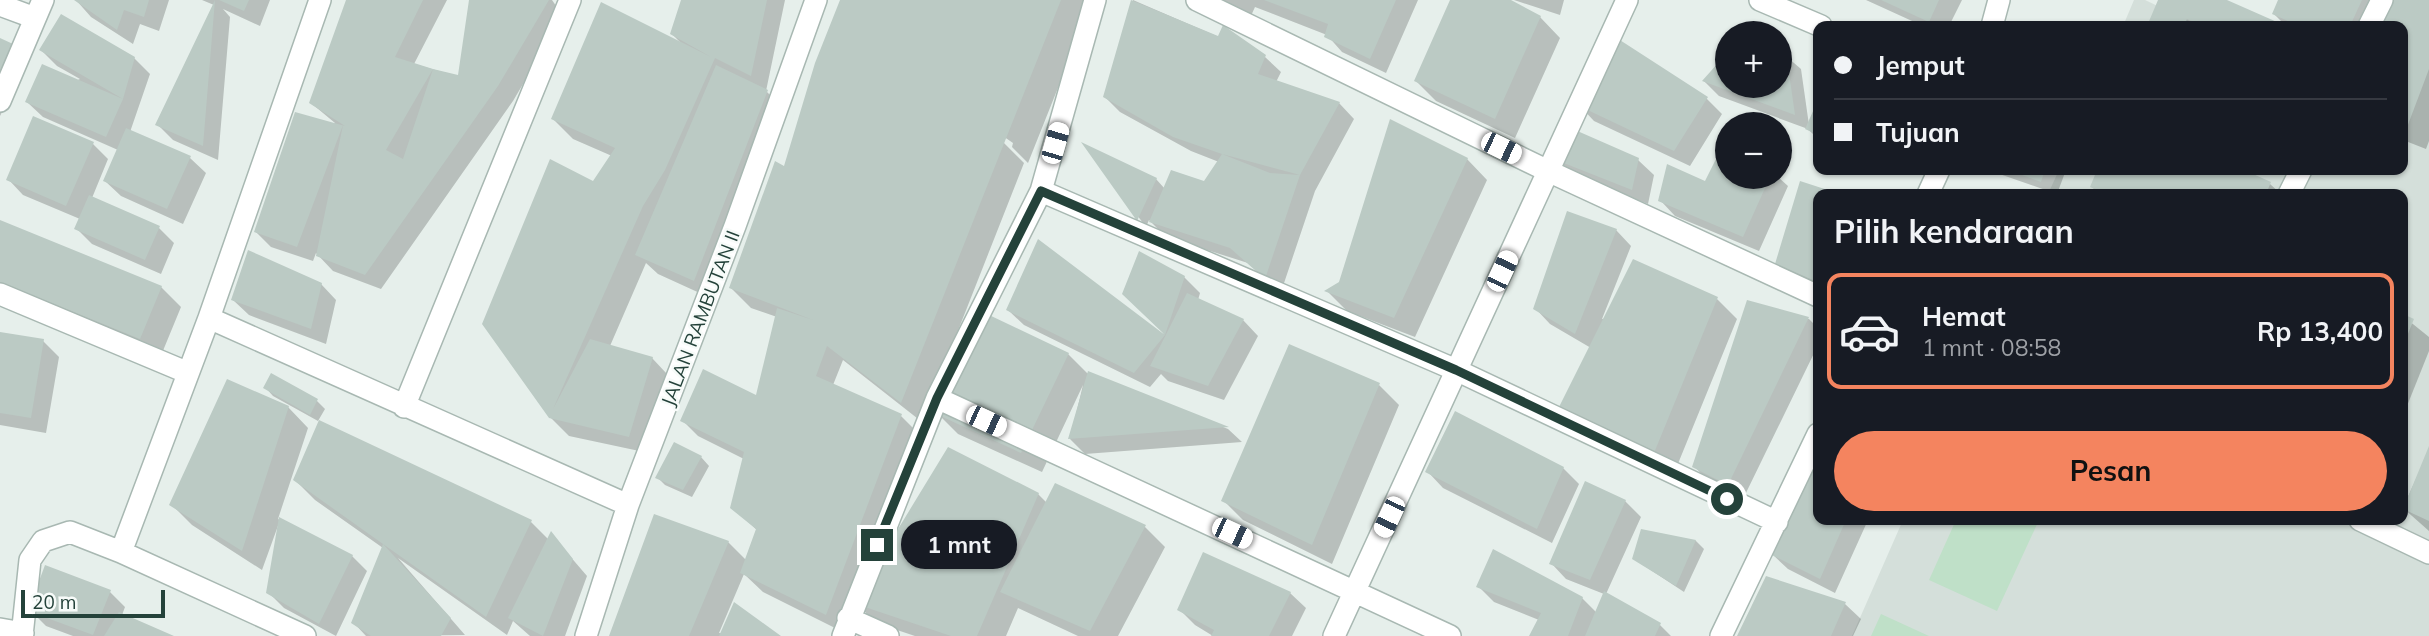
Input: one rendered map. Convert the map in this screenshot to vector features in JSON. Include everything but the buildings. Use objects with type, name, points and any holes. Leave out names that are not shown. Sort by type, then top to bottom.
[{"type":"street","points":[[121,552],[186,372],[209,318],[320,0]]},
{"type":"street","points":[[404,407],[570,0]]},
{"type":"street","name":"JALAN RAMBUTAN II","points":[[586,636],[628,505],[730,238],[816,0]]},
{"type":"street","points":[[888,636],[845,627],[937,398],[1041,191],[1095,0]]},
{"type":"street","points":[[1197,0],[1548,171],[1813,294]]},
{"type":"street","points":[[1334,636],[1627,0]]},
{"type":"street","points":[[1760,0],[1813,23]]},
{"type":"street","points":[[1993,21],[1999,0]]},
{"type":"street","points":[[2372,21],[2382,0]]},
{"type":"street","points":[[0,5],[39,9],[0,101]]},
{"type":"street","points":[[1041,191],[1456,370],[1777,522]]},
{"type":"street","points":[[0,294],[186,372]]},
{"type":"street","points":[[209,318],[628,505]]},
{"type":"street","points":[[937,398],[1450,636]]},
{"type":"street","points":[[1721,636],[1813,445]]},
{"type":"street","points":[[2370,525],[2429,553]]},
{"type":"street","points":[[0,629],[23,635],[30,560],[43,541],[70,532],[121,552],[305,636]]},
{"type":"shaded area","points":[[2134,0],[2145,0],[2189,21],[2125,21]]},
{"type":"shaded area","points":[[2429,0],[2429,636],[1852,636],[1901,525],[2408,525],[2408,189],[2050,189],[2057,175],[2408,175],[2408,21],[2382,21]]},
{"type":"green space","points":[[1954,525],[2037,525],[1997,611],[1929,580]]},
{"type":"green space","points":[[1881,614],[1929,636],[1871,636]]},
{"type":"route","points":[[877,545],[937,398],[1041,191],[1456,370],[1727,499]]}]
